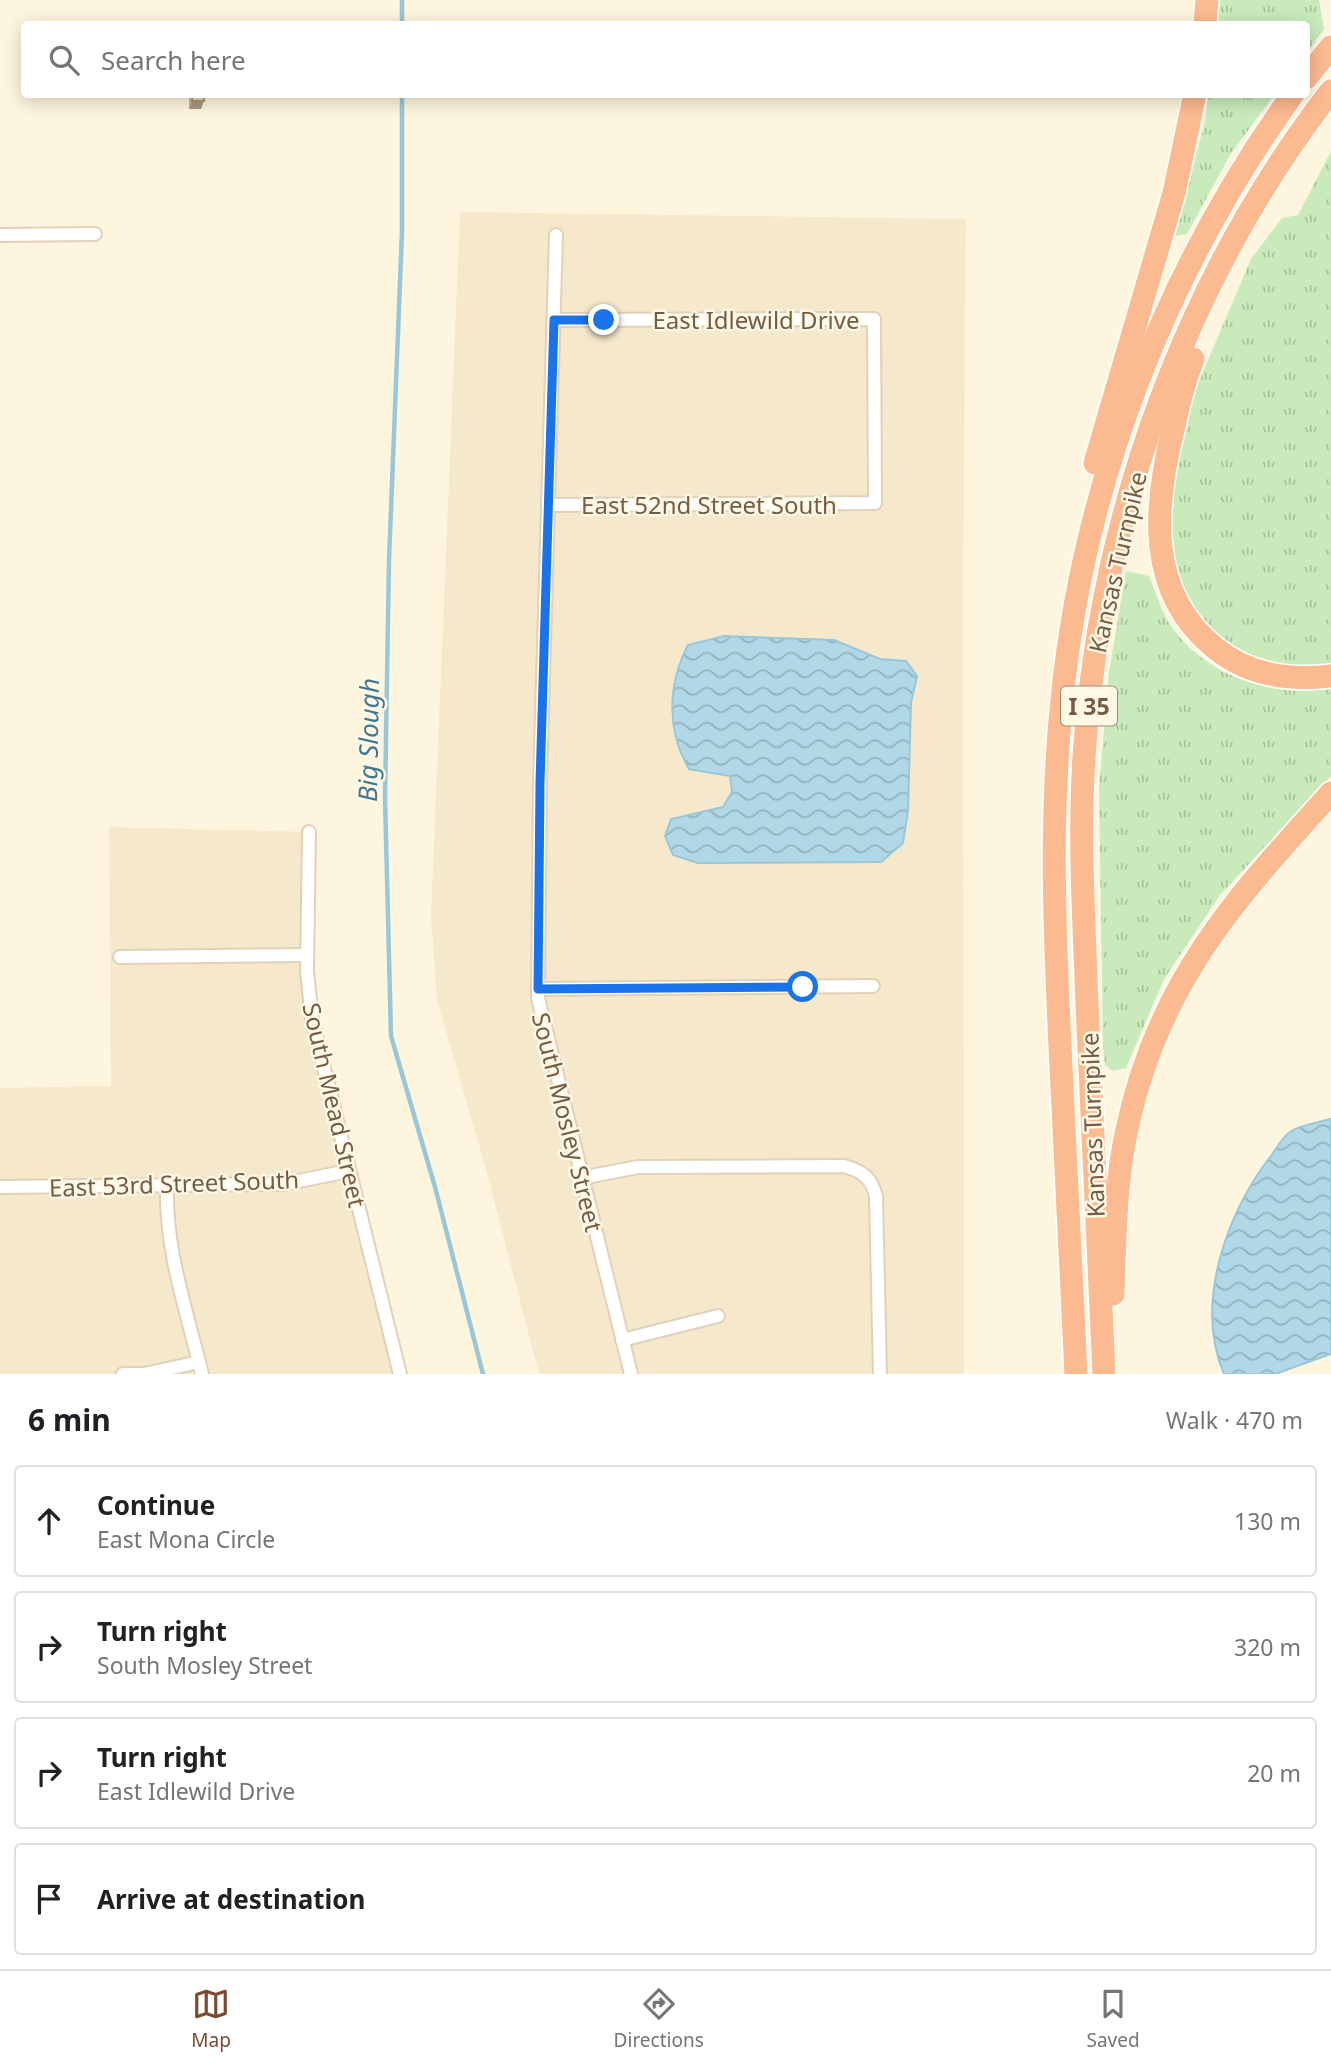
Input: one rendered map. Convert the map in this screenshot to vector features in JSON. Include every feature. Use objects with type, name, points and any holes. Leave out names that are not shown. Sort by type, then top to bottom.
[{"type":"highway","points":[[1205,21],[1207,0]]},
{"type":"highway","points":[[1310,74],[1331,47]]},
{"type":"highway","points":[[1079,587],[1088,486],[1174,193],[1194,98]]},
{"type":"highway","name":"Kansas Turnpike","points":[[1076,1374],[1054,889],[1055,800],[1062,699],[1079,587],[1106,477],[1167,313],[1228,195],[1290,98]]},
{"type":"highway","points":[[1325,99],[1310,133],[1237,258],[1186,376],[1164,470],[1158,534],[1172,594],[1184,617],[1206,641],[1226,657],[1266,674],[1331,676]]},
{"type":"highway","name":"Kansas Turnpike","points":[[1104,1374],[1082,863],[1085,743],[1104,603],[1128,498],[1176,361],[1233,244],[1325,99]]},
{"type":"highway","points":[[1110,1374],[1118,1184],[1135,1095],[1153,1041],[1169,1002],[1220,924],[1265,867],[1331,793]]},
{"type":"street","points":[[0,235],[96,234]]},
{"type":"street","name":"South Mosley Street","points":[[556,235],[538,989],[541,1018],[631,1374]]},
{"type":"street","name":"East Idlewild Drive","points":[[554,320],[874,318],[875,503],[869,503]]},
{"type":"street","name":"East 52nd Street South","points":[[548,505],[869,503]]},
{"type":"street","name":"South Mead Street","points":[[309,832],[306,955],[312,1020],[400,1374]]},
{"type":"street","points":[[120,957],[306,955]]},
{"type":"street","points":[[538,989],[873,986]]},
{"type":"street","points":[[581,1178],[638,1167],[740,1165],[844,1166],[865,1175],[872,1182],[876,1196],[880,1374]]},
{"type":"street","name":"East 53rd Street South","points":[[0,1187],[284,1184],[348,1171]]},
{"type":"street","points":[[122,1374],[201,1368],[168,1231],[167,1185]]},
{"type":"street","points":[[622,1339],[718,1316]]},
{"type":"shaded area","points":[[460,212],[966,219],[963,589],[964,1374],[539,1374],[486,1169],[437,1000],[431,916]]},
{"type":"shaded area","points":[[109,827],[309,832],[312,1020],[400,1374],[0,1374],[0,1088],[111,1086]]},
{"type":"green space","points":[[1220,0],[1319,0],[1324,29],[1310,48],[1310,21],[1217,21]]},
{"type":"green space","points":[[1208,98],[1272,98],[1230,155],[1187,234],[1175,236],[1205,121]]},
{"type":"green space","points":[[1331,151],[1331,665],[1284,667],[1233,649],[1214,634],[1182,596],[1171,549],[1168,485],[1188,407],[1251,259],[1282,218],[1298,215]]},
{"type":"green space","points":[[1126,571],[1149,576],[1171,626],[1186,644],[1222,670],[1242,680],[1286,690],[1331,689],[1331,776],[1220,895],[1164,979],[1126,1068],[1113,1071],[1105,1065],[1103,1048],[1099,788],[1109,672]]},
{"type":"water","points":[[724,636],[834,640],[880,659],[906,661],[917,676],[911,703],[908,811],[903,843],[881,862],[698,863],[673,855],[665,836],[671,819],[723,807],[732,792],[730,776],[689,769],[676,739],[672,707],[676,675],[688,645]]},
{"type":"water","points":[[1331,1119],[1331,1354],[1275,1374],[1224,1374],[1212,1319],[1219,1261],[1228,1233],[1254,1180],[1284,1137],[1299,1127]]},
{"type":"building","points":[[192,98],[204,98],[204,101],[192,101]]},
{"type":"waterway","name":"Big Slough","points":[[402,0],[402,21]]},
{"type":"waterway","name":"Big Slough","points":[[402,98],[402,232],[389,560],[385,798],[391,1036],[435,1187],[483,1374]]},
{"type":"route","points":[[604,320],[554,320],[540,783],[538,989],[803,987]]}]
